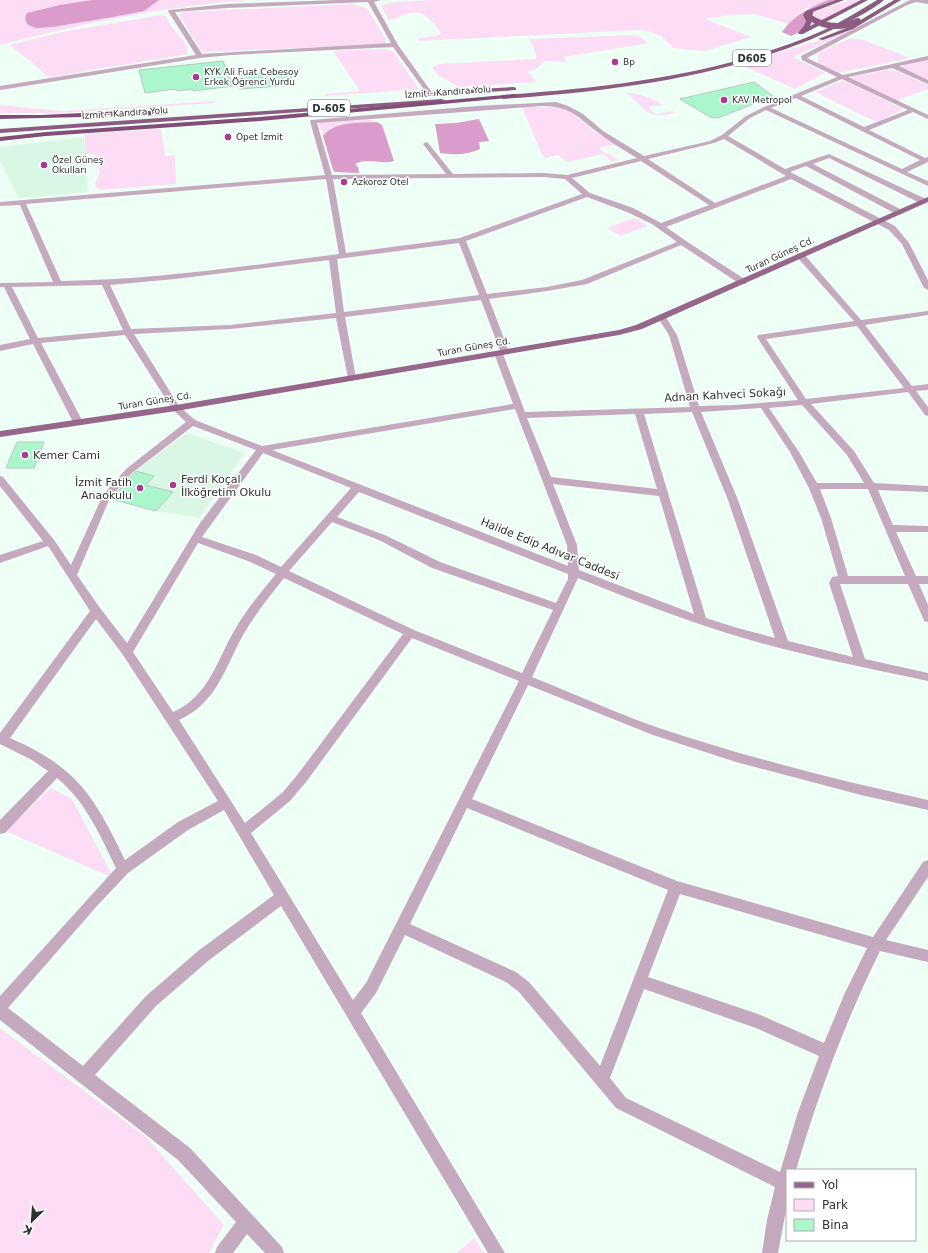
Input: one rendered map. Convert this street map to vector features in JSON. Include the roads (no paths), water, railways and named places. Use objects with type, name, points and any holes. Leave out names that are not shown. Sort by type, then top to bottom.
[{"type":"highway","points":[[801,33],[807,27],[809,22],[806,15],[808,12],[841,0]]},
{"type":"highway","points":[[847,0],[810,13],[808,16],[814,21],[833,26],[845,26],[858,21],[892,0]]},
{"type":"highway","points":[[795,36],[865,0]]},
{"type":"highway","name":"İzmit - Kandıra Yolu","points":[[0,131],[515,96],[612,87],[660,80],[718,67],[783,48],[824,32],[882,0]]},
{"type":"highway","points":[[783,48],[820,39],[851,28],[898,0]]},
{"type":"highway","name":"D605","points":[[723,59],[788,39]]},
{"type":"highway","points":[[530,88],[604,82],[670,71]]},
{"type":"highway","name":"İzmit - Kandıra Yolu","points":[[406,96],[522,88]]},
{"type":"highway","points":[[0,139],[46,134],[308,115],[515,96]]},
{"type":"highway","points":[[0,117],[168,112]]},
{"type":"highway","name":"İzmit - Kandıra Yolu","points":[[0,123],[168,112]]},
{"type":"main road","name":"Turan Güneş Cd.","points":[[0,434],[176,408],[619,332],[639,327],[744,282],[926,200]]},
{"type":"street","points":[[370,0],[396,45],[430,94]]},
{"type":"street","points":[[200,56],[171,11],[227,6],[378,0]]},
{"type":"street","points":[[928,2],[920,0],[912,1],[804,56],[804,59],[807,61],[928,117]]},
{"type":"street","points":[[0,88],[200,56],[231,53],[396,45]]},
{"type":"street","points":[[0,204],[329,177],[544,175],[567,177],[712,142],[724,136],[748,117],[766,108],[842,77],[928,58]]},
{"type":"street","points":[[891,65],[928,82]]},
{"type":"street","points":[[797,96],[863,130],[927,159]]},
{"type":"street","points":[[343,257],[329,177],[313,121],[556,104],[573,110],[601,132],[714,205]]},
{"type":"street","points":[[766,108],[928,184]]},
{"type":"street","points":[[863,130],[913,110]]},
{"type":"street","points":[[724,136],[791,176],[892,228],[905,243],[928,288]]},
{"type":"street","points":[[426,144],[451,176]]},
{"type":"street","points":[[784,172],[829,156],[926,200]]},
{"type":"street","points":[[901,172],[927,159]]},
{"type":"street","points":[[807,164],[899,212]]},
{"type":"street","points":[[661,226],[791,176]]},
{"type":"street","points":[[567,177],[587,195],[630,210],[661,226],[682,242],[744,282]]},
{"type":"street","points":[[78,422],[56,377],[3,285],[104,283],[175,277],[343,257],[462,240],[587,195]]},
{"type":"street","points":[[22,202],[58,284]]},
{"type":"street","points":[[353,1012],[371,988],[525,680],[567,593],[574,572],[572,545],[520,410],[485,297],[462,240]]},
{"type":"street","points":[[0,348],[34,341],[128,332],[230,327],[547,289],[584,282],[682,242]]},
{"type":"street","points":[[800,256],[859,322],[928,413]]},
{"type":"street","points":[[333,258],[340,315],[352,378]]},
{"type":"street","name":"Halide Edip Adıvar Caddesi","points":[[104,283],[128,332],[176,408],[192,422],[574,572],[732,631],[928,677]]},
{"type":"street","points":[[928,313],[761,337],[804,402],[851,453],[871,486],[891,528],[928,618]]},
{"type":"street","points":[[662,318],[672,335],[695,409],[733,500],[783,644]]},
{"type":"street","name":"Adnan Kahveci Sokağı","points":[[262,450],[305,441],[520,410],[639,412],[695,409],[804,402],[928,387]]},
{"type":"street","points":[[763,405],[800,459],[813,486],[821,504],[832,537],[844,580]]},
{"type":"street","points":[[639,412],[701,620]]},
{"type":"street","points":[[72,575],[106,497],[129,471],[192,422]]},
{"type":"street","points":[[127,652],[196,539],[246,468],[262,450]]},
{"type":"street","points":[[0,479],[50,542],[96,612],[127,652],[172,718],[244,831],[497,1253]]},
{"type":"street","points":[[547,480],[664,494]]},
{"type":"street","points":[[813,486],[871,486],[928,489]]},
{"type":"street","points":[[172,718],[187,711],[200,700],[213,681],[244,625],[283,572],[358,487]]},
{"type":"street","points":[[331,518],[383,538],[436,565],[560,608]]},
{"type":"street","points":[[891,528],[928,528]]},
{"type":"street","points":[[196,539],[220,546],[283,572],[410,633],[525,680],[680,740],[861,790],[928,805]]},
{"type":"street","points":[[0,559],[50,542]]},
{"type":"street","points":[[860,662],[834,583],[836,580],[928,580]]},
{"type":"street","points":[[96,612],[1,739],[47,763],[68,779],[86,800],[123,869]]},
{"type":"street","points":[[244,831],[286,796],[302,778],[410,633]]},
{"type":"street","points":[[0,829],[57,770]]},
{"type":"street","points":[[464,801],[676,887],[877,944],[928,956]]},
{"type":"street","points":[[0,1007],[91,903],[123,869],[183,826],[226,803]]},
{"type":"street","points":[[789,1169],[804,1114],[826,1052],[877,944],[928,866]]},
{"type":"street","points":[[602,1079],[676,887]]},
{"type":"street","points":[[84,1076],[152,1001],[203,956],[283,896]]},
{"type":"street","points":[[401,927],[511,977],[524,987],[621,1103],[786,1176]]},
{"type":"street","points":[[640,981],[758,1021],[791,1034],[826,1052]]},
{"type":"street","points":[[0,1011],[184,1154],[276,1253]]},
{"type":"street","points":[[770,1253],[775,1220],[786,1180]]},
{"type":"street","points":[[223,1253],[247,1221]]},
{"type":"place","name":"Bp","points":[[615,62]]},
{"type":"place","name":"KYK Ali Fuat Cebesoy Erkek Öğrenci Yurdu","points":[[196,77]]},
{"type":"place","name":"KAV Metropol","points":[[724,100]]},
{"type":"place","name":"Opet İzmit","points":[[228,137]]},
{"type":"place","name":"Özel Güneş Okulları","points":[[44,165]]},
{"type":"place","name":"Azkoroz Otel","points":[[344,182]]},
{"type":"place","name":"Kemer Cami","points":[[25,455]]},
{"type":"place","name":"Ferdi Koçal İlköğretim Okulu","points":[[173,485]]},
{"type":"place","name":"İzmit Fatih Anaokulu","points":[[140,488]]}]
